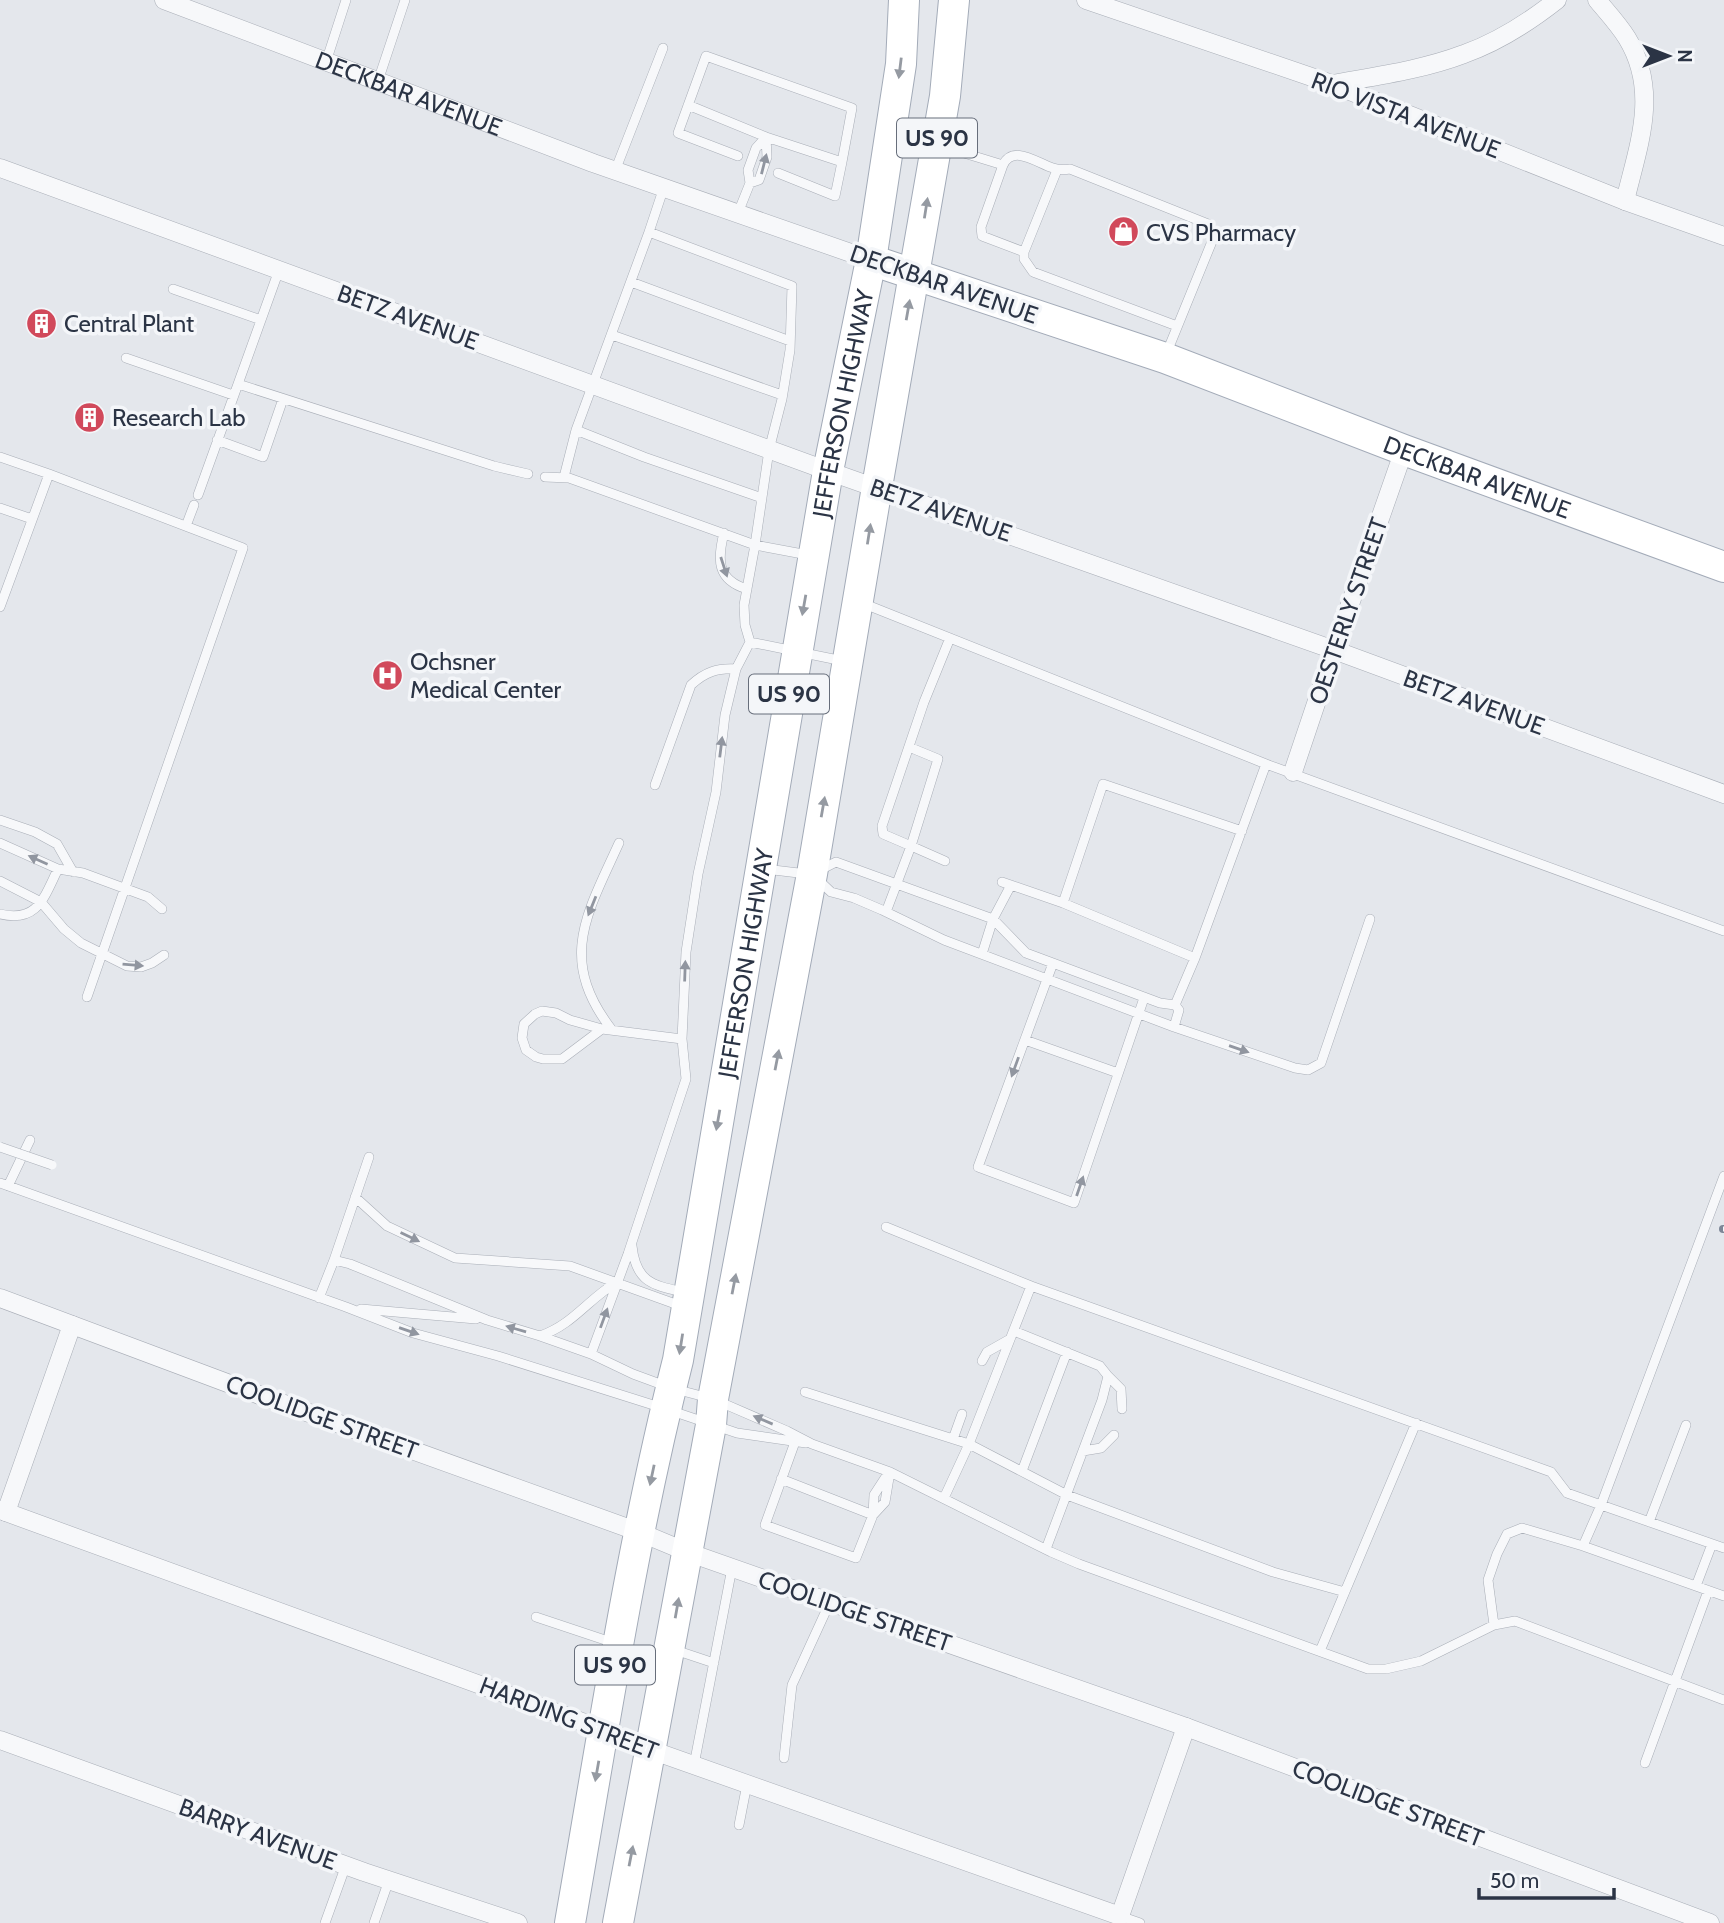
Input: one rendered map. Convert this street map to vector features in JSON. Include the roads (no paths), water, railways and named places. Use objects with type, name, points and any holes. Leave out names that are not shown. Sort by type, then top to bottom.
[{"type":"main road","name":"JEFFERSON HIGHWAY","points":[[570,1923],[639,1532],[678,1360],[813,556],[871,260],[901,64],[904,0]]},
{"type":"main road","name":"JEFFERSON HIGHWAY","points":[[615,1920],[651,1750],[812,874],[945,96],[954,0]]},
{"type":"main road","name":"DECKBAR AVENUE","points":[[871,260],[1165,358],[1404,450],[1724,567]]},
{"type":"street","name":"DECKBAR AVENUE","points":[[164,0],[615,171],[871,260]]},
{"type":"street","name":"RIO VISTA AVENUE","points":[[1086,0],[1332,84],[1625,201],[1724,236]]},
{"type":"street","points":[[1332,84],[1425,66],[1464,54],[1496,40],[1535,17],[1557,0]]},
{"type":"street","points":[[1597,0],[1628,38],[1639,64],[1645,92],[1645,114],[1625,201]]},
{"type":"street","name":"BETZ AVENUE","points":[[0,168],[769,450],[1334,650],[1724,794]]},
{"type":"street","name":"OESTERLY STREET","points":[[1293,772],[1404,450]]},
{"type":"street","name":"COOLIDGE STREET","points":[[0,1298],[639,1532],[687,1552],[1186,1727],[1710,1923]]},
{"type":"street","points":[[3,1511],[72,1325]]},
{"type":"street","name":"HARDING STREET","points":[[3,1511],[604,1730],[651,1750],[1120,1916]]},
{"type":"street","points":[[1120,1916],[1186,1727]]},
{"type":"street","name":"BARRY AVENUE","points":[[0,1740],[346,1865],[518,1923]]},
{"type":"lane","points":[[326,62],[345,0]]},
{"type":"lane","points":[[378,81],[405,0]]},
{"type":"lane","points":[[615,171],[663,48]]},
{"type":"lane","points":[[738,156],[678,133],[706,56],[852,108],[835,196],[778,173]]},
{"type":"lane","points":[[688,105],[766,137],[842,162]]},
{"type":"lane","points":[[738,213],[750,183],[759,180],[767,157],[766,137]]},
{"type":"lane","points":[[936,145],[1003,165]]},
{"type":"lane","points":[[1024,253],[984,239],[980,233],[1003,165],[1012,155],[1020,155],[1057,170],[1070,169],[1208,224],[1213,239],[1165,358]]},
{"type":"lane","points":[[1057,170],[1024,253],[1024,259],[1033,272],[1177,326]]},
{"type":"lane","points":[[564,478],[576,430],[664,187]]},
{"type":"lane","points":[[591,1354],[632,1242],[686,1079],[682,1040],[686,952],[698,874],[716,792],[724,715],[736,669],[750,642],[745,625],[744,605],[790,341],[792,286],[649,233]]},
{"type":"lane","points":[[198,495],[279,270]]},
{"type":"lane","points":[[631,282],[790,341]]},
{"type":"lane","points":[[173,289],[261,320]]},
{"type":"lane","points":[[612,335],[782,395]]},
{"type":"lane","points":[[126,358],[233,395]]},
{"type":"lane","points":[[238,384],[494,466],[528,474]]},
{"type":"lane","points":[[217,440],[263,457],[283,399]]},
{"type":"lane","points":[[576,430],[762,498]]},
{"type":"lane","points":[[0,457],[243,548],[87,997]]},
{"type":"lane","points":[[0,607],[49,474]]},
{"type":"lane","points":[[545,477],[569,478],[755,545],[813,556]]},
{"type":"lane","points":[[186,526],[194,505]]},
{"type":"lane","points":[[0,508],[32,519]]},
{"type":"lane","points":[[724,533],[720,550],[723,572],[734,585],[747,589]]},
{"type":"lane","points":[[858,601],[1266,764],[1724,930]]},
{"type":"lane","points":[[945,861],[883,834],[882,826],[924,702],[950,638]]},
{"type":"lane","points":[[750,642],[849,662]]},
{"type":"lane","points":[[655,785],[691,685],[701,676],[719,668],[736,669]]},
{"type":"lane","points":[[886,912],[911,846],[938,759],[909,747]]},
{"type":"lane","points":[[1175,1005],[1195,958],[1266,764]]},
{"type":"lane","points":[[1063,903],[1103,784],[1242,831]]},
{"type":"lane","points":[[0,820],[35,832],[57,844],[73,872]]},
{"type":"lane","points":[[0,843],[58,869],[83,873],[148,897],[162,909]]},
{"type":"lane","points":[[607,1029],[588,992],[582,965],[582,939],[589,911],[619,843]]},
{"type":"lane","points":[[760,868],[812,874],[836,862],[993,919],[1026,954],[1144,998],[1175,1005],[1179,1010],[1174,1027]]},
{"type":"lane","points":[[0,914],[14,917],[29,914],[41,902],[58,869]]},
{"type":"lane","points":[[812,874],[831,892],[854,898],[944,940],[1174,1027],[1295,1069],[1308,1070],[1321,1063],[1370,919]]},
{"type":"lane","points":[[0,881],[41,902],[64,929],[81,943],[127,966],[141,967],[164,955]]},
{"type":"lane","points":[[982,954],[1007,884],[1063,903],[1195,958]]},
{"type":"lane","points":[[1053,963],[978,1167],[1074,1203],[1144,998]]},
{"type":"lane","points":[[607,1029],[562,1059],[536,1057],[526,1050],[522,1038],[524,1024],[542,1011],[607,1029],[682,1040]]},
{"type":"lane","points":[[1025,1040],[1118,1073]]},
{"type":"lane","points":[[30,1140],[4,1185],[412,1333],[787,1431],[812,1444],[890,1472],[1079,1564],[1368,1669],[1386,1669],[1420,1661],[1494,1625],[1515,1621],[1724,1700]]},
{"type":"lane","points":[[0,1147],[52,1165]]},
{"type":"lane","points":[[319,1298],[369,1157]]},
{"type":"lane","points":[[1583,1546],[1601,1505],[1724,1175]]},
{"type":"lane","points":[[355,1197],[387,1226],[455,1258],[570,1266],[688,1301]]},
{"type":"lane","points":[[886,1227],[1031,1286],[1551,1472],[1567,1493],[1724,1548]]},
{"type":"lane","points":[[632,1242],[635,1265],[648,1281],[688,1301]]},
{"type":"lane","points":[[334,1260],[350,1264],[487,1320],[591,1354],[633,1374],[668,1398],[712,1412],[737,1433],[812,1444]]},
{"type":"lane","points":[[540,1336],[555,1331],[573,1319],[603,1290],[617,1282]]},
{"type":"lane","points":[[944,1498],[969,1444],[1031,1286]]},
{"type":"lane","points":[[346,1307],[487,1320]]},
{"type":"lane","points":[[1012,1335],[1067,1352],[1100,1366],[1121,1389],[1122,1409]]},
{"type":"lane","points":[[982,1361],[987,1352],[1012,1335]]},
{"type":"lane","points":[[1022,1471],[1067,1352]]},
{"type":"lane","points":[[1046,1549],[1102,1400],[1108,1376]]},
{"type":"lane","points":[[805,1392],[953,1438],[1067,1495],[1273,1572],[1345,1592]]},
{"type":"lane","points":[[953,1438],[962,1414]]},
{"type":"lane","points":[[1320,1651],[1416,1423]]},
{"type":"lane","points":[[1649,1522],[1686,1425]]},
{"type":"lane","points":[[1083,1451],[1101,1448],[1114,1435]]},
{"type":"lane","points":[[795,1442],[765,1525],[856,1558],[873,1515],[885,1502],[890,1472]]},
{"type":"lane","points":[[781,1479],[873,1515]]},
{"type":"lane","points":[[1494,1625],[1488,1580],[1507,1534],[1522,1528],[1583,1546],[1724,1596]]},
{"type":"lane","points":[[1696,1586],[1712,1544]]},
{"type":"lane","points":[[694,1765],[732,1568]]},
{"type":"lane","points":[[1645,1763],[1708,1591]]},
{"type":"lane","points":[[784,1758],[792,1685],[830,1602]]},
{"type":"lane","points":[[536,1617],[619,1645]]},
{"type":"lane","points":[[670,1648],[714,1663]]},
{"type":"lane","points":[[739,1825],[747,1784]]},
{"type":"lane","points":[[325,1923],[346,1865]]},
{"type":"lane","points":[[374,1923],[389,1880]]},
{"type":"lane","name":"HARDING STREET","points":[[1120,1916],[1140,1923]]},
{"type":"place","name":"CVS Pharmacy","points":[[1123,232]]},
{"type":"place","name":"Central Plant","points":[[41,323]]},
{"type":"place","name":"Research Lab","points":[[89,417]]},
{"type":"place","name":"Ochsner Medical Center","points":[[387,675]]}]
